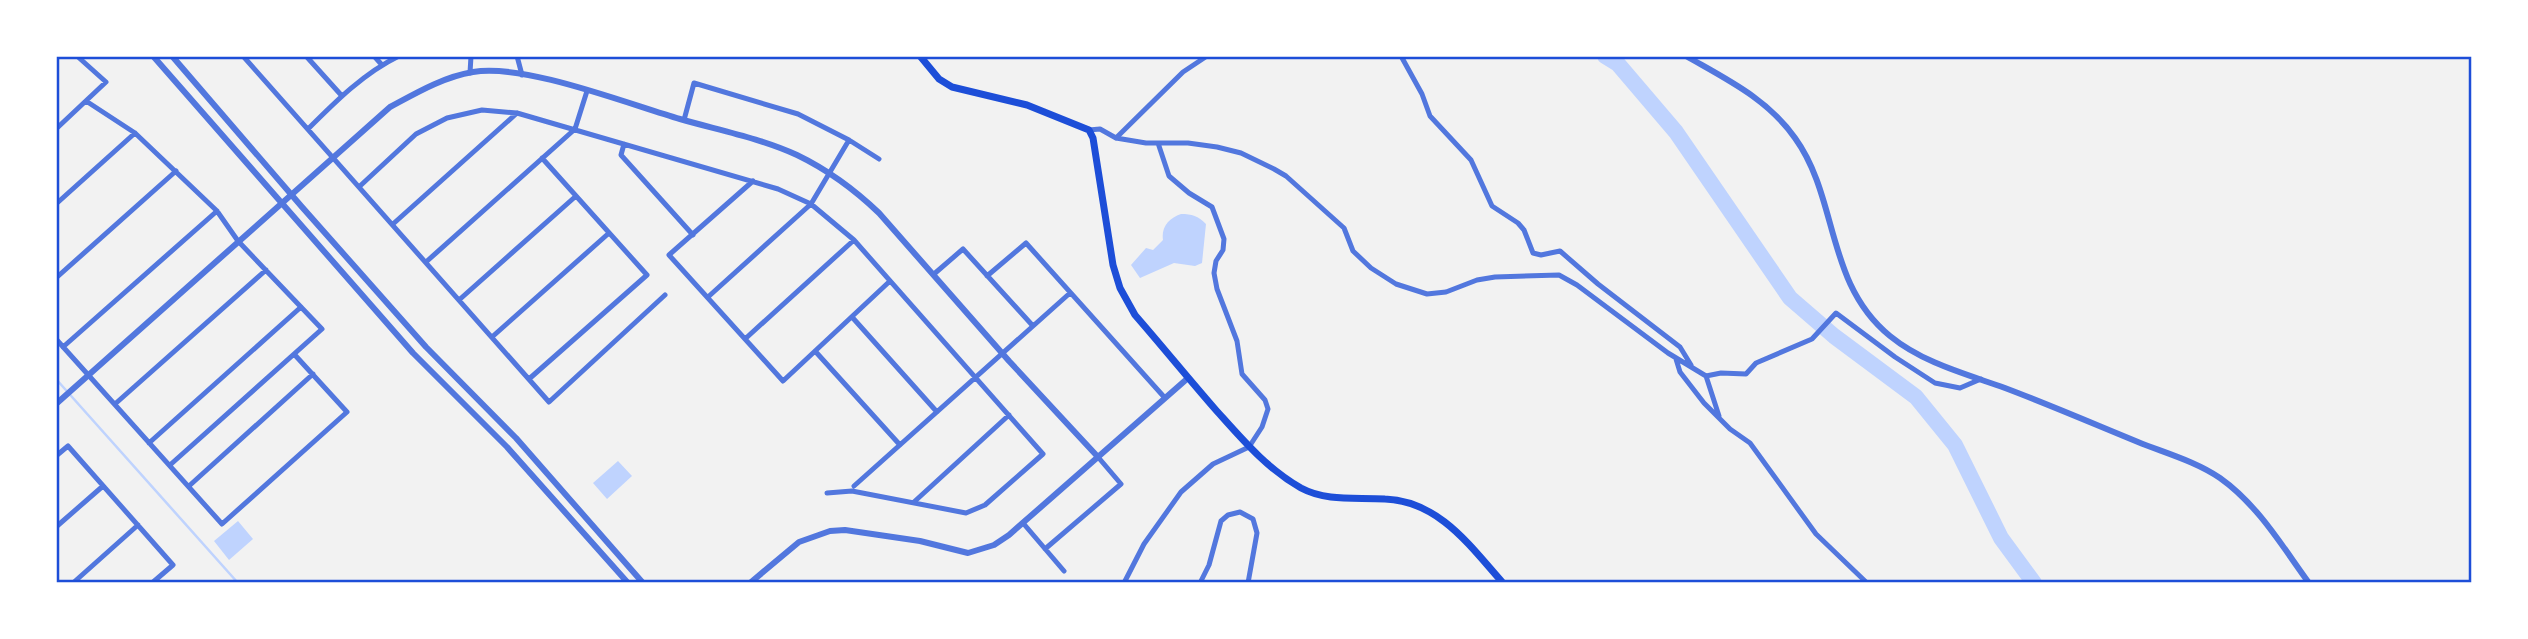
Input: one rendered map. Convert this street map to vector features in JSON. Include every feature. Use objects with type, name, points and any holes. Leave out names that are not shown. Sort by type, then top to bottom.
[{"type":"main road","points":[[920,56],[939,79],[953,87],[1027,105],[1089,130],[1093,138],[1108,241],[1120,288],[1135,315],[1271,470],[1304,490],[1327,497],[1389,499],[1417,505],[1433,512],[1462,537],[1494,579],[1503,583]]},
{"type":"street","points":[[56,129],[106,82],[77,56]]},
{"type":"street","points":[[152,56],[413,353],[507,447],[628,583]]},
{"type":"street","points":[[173,56],[382,297],[516,438],[643,583]]},
{"type":"street","points":[[243,56],[549,402],[665,295]]},
{"type":"street","points":[[306,56],[342,96]]},
{"type":"street","points":[[374,56],[382,65]]},
{"type":"street","points":[[308,129],[342,96],[382,65],[400,56]]},
{"type":"street","points":[[470,73],[471,56]]},
{"type":"street","points":[[517,56],[522,75]]},
{"type":"street","points":[[1116,138],[1183,72],[1207,56]]},
{"type":"street","points":[[1402,56],[1430,116],[1471,160],[1492,206],[1524,230],[1533,253],[1541,255],[1560,251],[1680,347],[1692,367]]},
{"type":"street","points":[[1686,56],[1760,100],[1796,139],[1818,185],[1843,272],[1861,304],[1887,334],[1914,353],[2191,462],[2220,478],[2265,521],[2309,583]]},
{"type":"street","points":[[56,403],[390,107],[432,85],[470,73],[509,72],[587,91],[794,154],[830,173],[855,191],[879,213],[1002,354],[1121,484],[1045,549]]},
{"type":"street","points":[[684,120],[694,83],[798,114],[879,159]]},
{"type":"street","points":[[426,262],[575,129],[587,91]]},
{"type":"street","points":[[86,101],[135,133],[217,211],[239,241],[322,329],[170,465]]},
{"type":"street","points":[[360,186],[416,134],[447,118],[482,110],[517,113],[575,129],[753,181],[811,204],[854,240],[1043,454],[985,505],[967,513],[852,491],[827,493]]},
{"type":"street","points":[[393,224],[517,113]]},
{"type":"street","points":[[1089,130],[1100,129],[1116,138],[1217,147],[1241,153],[1274,169],[1286,176],[1344,228],[1353,251],[1371,268],[1396,284],[1427,294],[1446,292],[1477,280],[1495,277],[1559,275],[1577,285],[1675,358],[1706,376],[1719,418]]},
{"type":"street","points":[[56,204],[135,133]]},
{"type":"street","points":[[708,297],[811,204],[849,140]]},
{"type":"street","points":[[1124,583],[1144,544],[1181,492],[1213,464],[1249,447],[1262,427],[1268,410],[1265,400],[1242,374],[1237,341],[1217,289],[1213,273],[1223,250],[1224,239],[1212,207],[1169,176],[1158,143]]},
{"type":"street","points":[[624,144],[621,155],[693,235]]},
{"type":"street","points":[[529,379],[647,275],[542,158]]},
{"type":"street","points":[[56,278],[176,172]]},
{"type":"street","points":[[753,181],[669,255],[783,381],[890,281]]},
{"type":"street","points":[[459,300],[576,196]]},
{"type":"street","points":[[63,347],[217,211]]},
{"type":"street","points":[[492,337],[609,233]]},
{"type":"street","points":[[745,339],[854,240]]},
{"type":"street","points":[[987,276],[1026,243],[1165,398]]},
{"type":"street","points":[[934,274],[963,249],[1033,326]]},
{"type":"street","points":[[115,404],[266,270]]},
{"type":"street","points":[[854,486],[1070,293]]},
{"type":"street","points":[[149,443],[301,307]]},
{"type":"street","points":[[1706,376],[1721,373],[1746,374],[1756,363],[1814,337],[1836,313],[1878,346],[1934,383],[1960,388],[1981,379]]},
{"type":"street","points":[[852,317],[937,412]]},
{"type":"street","points":[[56,339],[222,524],[347,412],[294,354]]},
{"type":"street","points":[[815,351],[900,445]]},
{"type":"street","points":[[1675,358],[1680,372],[1704,403],[1730,429],[1750,443],[1816,534],[1867,583]]},
{"type":"street","points":[[189,486],[313,374]]},
{"type":"street","points":[[750,583],[799,542],[830,531],[845,530],[919,541],[968,553],[994,545],[1023,523],[1188,377]]},
{"type":"street","points":[[914,502],[1009,415]]},
{"type":"street","points":[[56,456],[68,446],[173,565],[152,583]]},
{"type":"street","points":[[56,527],[103,486]]},
{"type":"street","points":[[1200,583],[1209,565],[1221,521],[1228,515],[1240,512],[1253,519],[1257,533],[1248,583]]},
{"type":"street","points":[[1023,523],[1064,572]]},
{"type":"street","points":[[73,583],[138,526]]},
{"type":"water","points":[[1181,214],[1195,216],[1206,224],[1202,263],[1195,266],[1174,263],[1140,278],[1131,265],[1146,248],[1153,250],[1163,240],[1163,231],[1167,224]]},
{"type":"water","points":[[618,461],[632,476],[607,499],[593,483]]},
{"type":"water","points":[[238,521],[253,539],[229,560],[214,541]]},
{"type":"waterway","points":[[1605,56],[1618,64],[1676,132],[1790,298],[1834,336],[1916,397],[1955,445],[2001,538],[2034,583]]},
{"type":"waterway","points":[[56,379],[238,583]]}]
